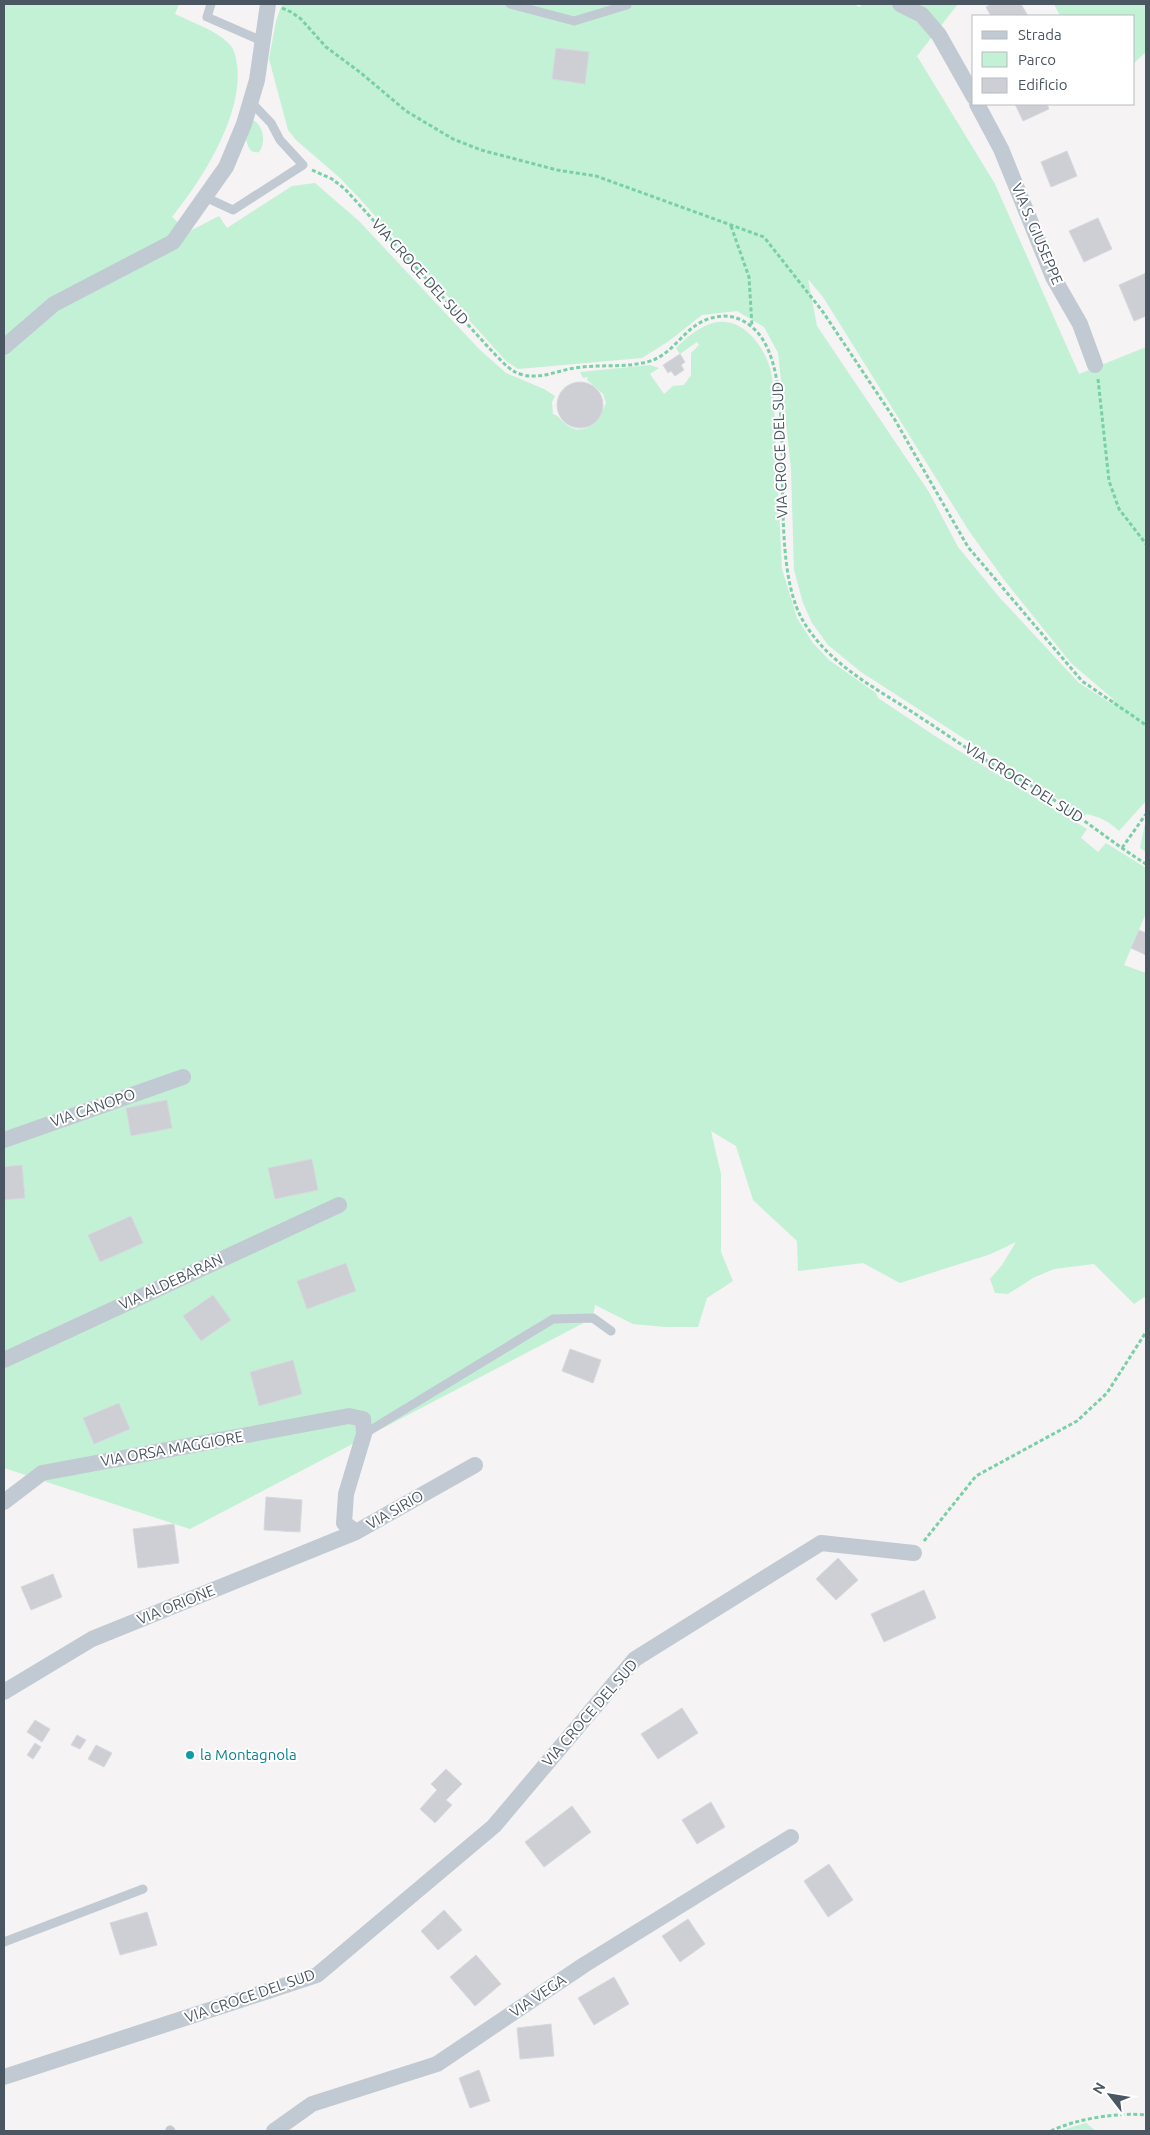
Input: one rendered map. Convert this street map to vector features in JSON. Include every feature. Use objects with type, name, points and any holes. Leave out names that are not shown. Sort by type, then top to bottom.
[{"type":"street","points":[[4,347],[54,304],[173,242],[226,167],[244,124],[256,80],[268,4]]},
{"type":"street","points":[[900,4],[922,15],[939,35],[972,93]]},
{"type":"street","name":"VIA S. GIUSEPPE","points":[[978,105],[1001,149],[1053,277],[1080,324],[1095,365]]},
{"type":"street","name":"VIA CANOPO","points":[[4,1140],[183,1077]]},
{"type":"street","name":"VIA ALDEBARAN","points":[[4,1360],[339,1205]]},
{"type":"street","name":"VIA ORSA MAGGIORE","points":[[4,1502],[42,1473],[349,1416],[363,1419],[364,1434]]},
{"type":"street","name":"VIA SIRIO","points":[[364,1434],[346,1494],[344,1523],[356,1532],[475,1465]]},
{"type":"street","name":"VIA ORIONE","points":[[4,1692],[92,1639],[356,1532]]},
{"type":"street","name":"VIA CROCE DEL SUD","points":[[4,2077],[317,1976],[494,1826],[635,1659],[821,1543],[914,1553]]},
{"type":"street","name":"VIA VEGA","points":[[274,2131],[312,2104],[437,2064],[584,1965],[791,1837]]},
{"type":"lane","points":[[211,4],[207,17],[262,41]]},
{"type":"lane","points":[[510,4],[574,21],[627,5]]},
{"type":"lane","points":[[205,197],[233,210],[303,165],[280,140],[271,123],[250,101]]},
{"type":"lane","points":[[364,1434],[552,1319],[593,1318],[612,1331]]},
{"type":"lane","points":[[4,1942],[143,1889]]},
{"type":"path","points":[[291,12],[301,19],[326,47],[361,73],[406,111],[453,140],[482,150],[557,170],[596,176],[764,237],[823,312],[895,420],[968,547],[1082,681],[1146,725]]},
{"type":"path","name":"VIA CROCE DEL SUD","points":[[303,165],[332,179],[345,189],[489,348],[515,372],[530,376],[553,374],[575,368],[647,362],[661,356],[700,321],[714,317],[728,316],[739,318],[752,326],[770,350],[774,364],[780,416],[786,568],[801,618],[830,654],[860,678],[995,765],[1052,799],[1146,864]]},
{"type":"path","points":[[731,225],[749,278],[752,326]]},
{"type":"path","points":[[1095,365],[1100,394],[1102,437],[1109,481],[1119,509],[1146,544]]},
{"type":"path","points":[[1122,848],[1146,814]]},
{"type":"path","points":[[914,1553],[976,1476],[1077,1420],[1107,1393],[1146,1332]]},
{"type":"path","points":[[1051,2131],[1060,2126],[1095,2118],[1135,2114],[1146,2115]]},
{"type":"green space","points":[[4,4],[179,4],[175,14],[220,36],[231,46],[237,64],[237,83],[234,104],[227,125],[208,166],[172,217],[188,232],[219,216],[227,228],[292,186],[315,183],[359,221],[479,349],[506,373],[544,389],[555,396],[552,402],[553,414],[572,428],[584,429],[589,427],[598,418],[606,403],[603,394],[587,380],[588,377],[583,378],[580,372],[650,365],[659,368],[650,374],[664,394],[673,386],[684,385],[691,375],[691,353],[699,345],[697,342],[680,354],[676,348],[696,331],[710,324],[729,322],[753,337],[768,362],[773,385],[782,569],[797,618],[813,643],[829,660],[876,693],[878,698],[938,738],[1087,829],[1081,838],[1098,852],[1106,843],[1146,868],[1146,913],[1124,965],[1146,973],[1146,1296],[1134,1304],[1094,1264],[1054,1269],[1033,1278],[1008,1294],[995,1293],[990,1279],[1002,1265],[1016,1242],[991,1254],[900,1283],[863,1263],[798,1271],[797,1241],[753,1200],[736,1146],[711,1131],[721,1174],[721,1252],[733,1281],[707,1298],[698,1327],[665,1327],[633,1324],[595,1305],[593,1318],[190,1529],[4,1468]]},
{"type":"green space","points":[[282,4],[854,4],[859,7],[863,4],[958,4],[917,56],[995,184],[1079,374],[1146,347],[1146,801],[1119,831],[1100,818],[1087,814],[1084,816],[861,672],[828,645],[812,623],[803,603],[794,570],[791,468],[778,353],[764,327],[737,311],[702,315],[669,341],[642,358],[518,369],[506,361],[340,178],[296,140],[288,130],[269,59],[276,21]],"holes":[[[808,279],[823,297],[969,531],[1005,581],[1071,663],[1113,699],[1112,704],[1079,683],[1000,598],[958,547],[929,492],[817,326]]]},
{"type":"green space","points":[[1054,4],[1146,4],[1146,52],[1135,62],[1135,15],[1060,15]]},
{"type":"green space","points":[[253,120],[260,126],[263,135],[263,144],[259,152],[251,151],[246,139]]},
{"type":"green space","points":[[1146,819],[1146,852],[1140,848]]},
{"type":"green space","points":[[1086,2123],[1096,2131],[1061,2131],[1062,2130]]},
{"type":"building","points":[[992,4],[1021,4],[1027,15],[990,15],[986,7]]},
{"type":"building","points":[[556,48],[589,52],[585,84],[552,79]]},
{"type":"building","points":[[1015,105],[1047,105],[1049,109],[1023,121]]},
{"type":"building","points":[[1067,151],[1077,176],[1051,187],[1041,162]]},
{"type":"building","points":[[1098,218],[1112,249],[1084,262],[1069,231]]},
{"type":"building","points":[[1146,273],[1146,316],[1134,321],[1119,285]]},
{"type":"building","points":[[680,354],[685,362],[681,365],[684,370],[675,376],[671,371],[668,373],[663,365]]},
{"type":"building","points":[[580,382],[593,386],[599,392],[603,405],[599,418],[593,424],[580,428],[567,424],[561,418],[557,405],[561,392],[567,386]]},
{"type":"building","points":[[1139,930],[1146,933],[1146,955],[1131,948]]},
{"type":"building","points":[[167,1100],[172,1128],[131,1136],[126,1108]]},
{"type":"building","points":[[312,1159],[318,1190],[275,1199],[268,1168]]},
{"type":"building","points":[[22,1165],[25,1198],[4,1200],[4,1167]]},
{"type":"building","points":[[131,1216],[143,1243],[100,1262],[88,1235]]},
{"type":"building","points":[[346,1263],[356,1291],[307,1309],[297,1281]]},
{"type":"building","points":[[213,1295],[231,1320],[201,1341],[183,1316]]},
{"type":"building","points":[[570,1349],[601,1360],[593,1383],[562,1371]]},
{"type":"building","points":[[293,1360],[302,1394],[259,1406],[250,1372]]},
{"type":"building","points":[[119,1403],[130,1429],[94,1444],[83,1418]]},
{"type":"building","points":[[266,1497],[302,1500],[300,1532],[264,1530]]},
{"type":"building","points":[[174,1524],[179,1563],[138,1568],[133,1529]]},
{"type":"building","points":[[838,1558],[858,1580],[836,1600],[816,1579]]},
{"type":"building","points":[[53,1574],[62,1597],[31,1610],[21,1587]]},
{"type":"building","points":[[924,1590],[936,1618],[884,1642],[871,1614]]},
{"type":"building","points":[[682,1708],[698,1733],[658,1759],[641,1734]]},
{"type":"building","points":[[35,1720],[50,1729],[42,1742],[27,1732]]},
{"type":"building","points":[[77,1735],[86,1740],[80,1749],[71,1745]]},
{"type":"building","points":[[35,1743],[41,1747],[33,1759],[27,1755]]},
{"type":"building","points":[[96,1745],[112,1753],[104,1767],[88,1759]]},
{"type":"building","points":[[446,1769],[462,1784],[446,1800],[452,1805],[435,1823],[420,1809],[437,1790],[431,1784]]},
{"type":"building","points":[[711,1802],[725,1827],[697,1844],[682,1820]]},
{"type":"building","points":[[572,1806],[591,1832],[544,1867],[525,1842]]},
{"type":"building","points":[[829,1864],[853,1900],[828,1917],[804,1881]]},
{"type":"building","points":[[444,1910],[462,1930],[438,1950],[421,1931]]},
{"type":"building","points":[[147,1912],[157,1945],[120,1955],[110,1923]]},
{"type":"building","points":[[688,1919],[705,1944],[680,1962],[662,1936]]},
{"type":"building","points":[[476,1955],[501,1984],[475,2006],[450,1977]]},
{"type":"building","points":[[614,1977],[629,2004],[594,2025],[578,1998]]},
{"type":"building","points":[[551,2024],[554,2056],[520,2059],[517,2028]]},
{"type":"building","points":[[479,2070],[490,2101],[470,2108],[459,2078]]},
{"type":"place","name":"la Montagnola","points":[[190,1755]]}]
